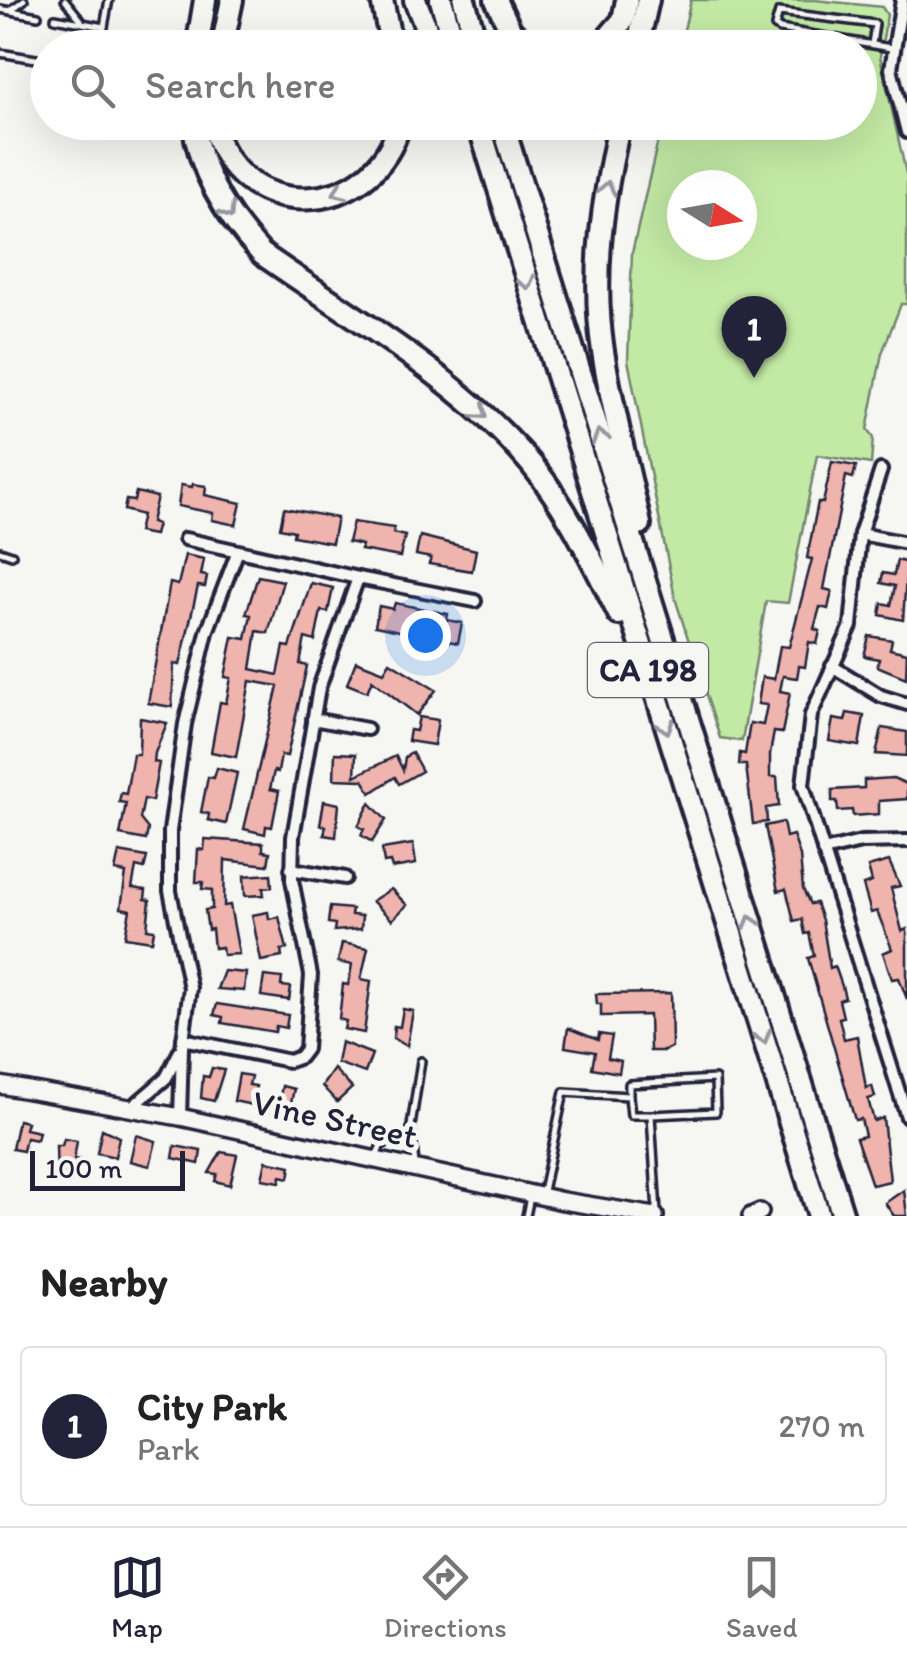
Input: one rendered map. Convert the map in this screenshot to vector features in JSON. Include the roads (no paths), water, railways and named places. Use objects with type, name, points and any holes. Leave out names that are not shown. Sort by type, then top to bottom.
[{"type":"highway","points":[[199,30],[205,0]]},
{"type":"highway","points":[[226,30],[232,0]]},
{"type":"highway","points":[[382,0],[388,30]]},
{"type":"highway","points":[[416,0],[427,30]]},
{"type":"highway","points":[[441,0],[450,30]]},
{"type":"highway","points":[[464,0],[473,30]]},
{"type":"highway","points":[[496,0],[510,30]]},
{"type":"highway","points":[[614,30],[623,20],[627,0]]},
{"type":"highway","points":[[641,30],[648,0]]},
{"type":"highway","points":[[198,140],[211,183],[239,230],[262,254],[461,395],[522,453],[558,502],[653,684]]},
{"type":"highway","points":[[220,140],[228,159],[265,191],[316,200],[342,192],[380,167],[392,140]]},
{"type":"highway","name":"CA 198","points":[[474,140],[509,224]]},
{"type":"highway","name":"CA 198","points":[[483,140],[819,1216]]},
{"type":"highway","name":"CA 198","points":[[508,140],[843,1216]]},
{"type":"highway","points":[[617,140],[602,216],[598,273],[602,349],[643,540],[650,596]]},
{"type":"street","points":[[902,0],[891,48],[891,69],[907,132]]},
{"type":"street","points":[[881,470],[860,534],[851,626],[811,715],[803,766],[806,805],[907,1116]]},
{"type":"street","points":[[860,534],[907,543]]},
{"type":"street","points":[[185,540],[475,601]]},
{"type":"street","points":[[180,1117],[182,1043],[190,974],[173,911],[168,857],[186,724],[207,632],[237,552]]},
{"type":"street","points":[[182,1043],[278,1059],[300,1057],[308,1042],[312,986],[290,869],[300,790],[326,662],[358,578]]},
{"type":"street","points":[[832,666],[881,696],[907,704]]},
{"type":"street","points":[[313,718],[367,730]]},
{"type":"street","points":[[823,851],[861,842],[907,841]]},
{"type":"street","points":[[290,869],[345,878]]},
{"type":"street","points":[[131,1108],[166,1078],[182,1043]]},
{"type":"street","name":"Vine Street","points":[[0,1085],[180,1117],[415,1166],[536,1196],[656,1216]]},
{"type":"lane","points":[[10,10],[24,0]]},
{"type":"lane","points":[[64,0],[83,23]]},
{"type":"lane","points":[[103,30],[109,0]]},
{"type":"lane","points":[[0,9],[38,16]]},
{"type":"lane","points":[[797,30],[776,26],[779,12],[876,24],[875,30]]},
{"type":"lane","points":[[56,18],[104,27]]},
{"type":"lane","points":[[877,45],[891,48]]},
{"type":"lane","points":[[0,54],[30,58]]},
{"type":"lane","points":[[0,551],[12,556]]},
{"type":"lane","points":[[415,1166],[413,1134],[421,1060]]},
{"type":"lane","points":[[715,1079],[716,1112],[651,1115],[631,1114],[629,1084],[715,1079]]},
{"type":"lane","points":[[526,1216],[536,1196],[564,1092],[629,1096]]},
{"type":"lane","points":[[651,1115],[656,1216]]},
{"type":"lane","points":[[376,1158],[381,1145],[413,1134]]},
{"type":"place","name":"City Park","points":[[754,378]]}]
